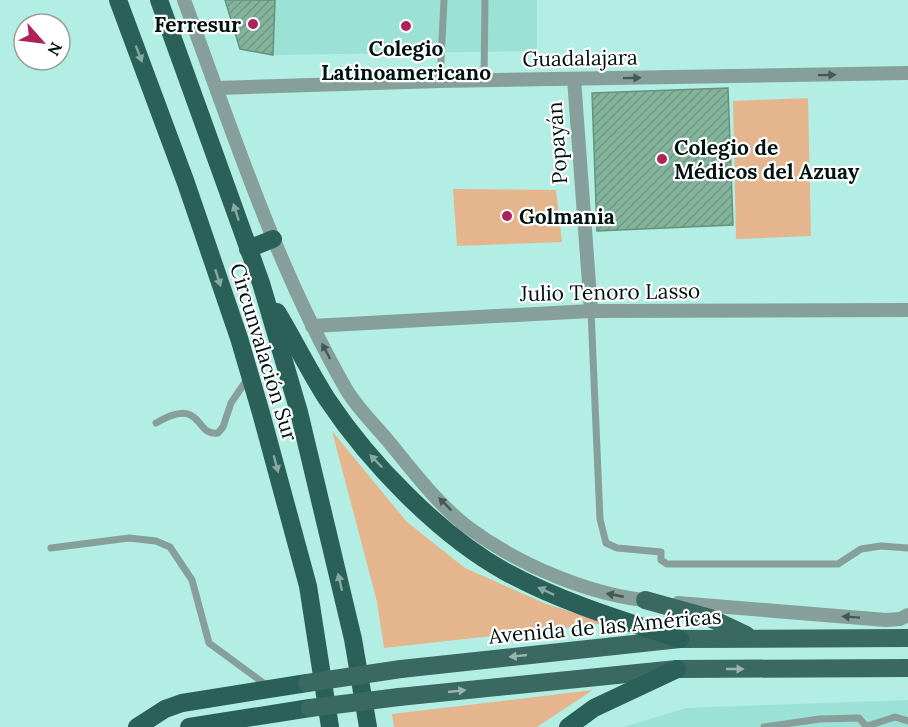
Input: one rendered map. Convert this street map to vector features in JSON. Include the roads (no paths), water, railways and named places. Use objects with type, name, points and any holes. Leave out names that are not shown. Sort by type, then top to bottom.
[{"type":"highway","name":"Circunvalación Sur","points":[[118,0],[186,183],[250,375],[308,586],[330,727]]},
{"type":"highway","name":"Circunvalación Sur","points":[[159,0],[223,172],[261,283],[299,412],[353,639],[368,727]]},
{"type":"highway","points":[[248,249],[273,239]]},
{"type":"highway","points":[[261,283],[327,399],[367,450],[446,530],[505,571],[578,606],[680,639]]},
{"type":"highway","points":[[568,727],[594,708],[677,669]]},
{"type":"highway","points":[[137,727],[165,709],[182,703],[307,683]]},
{"type":"highway","points":[[189,727],[310,708]]},
{"type":"main road","points":[[645,600],[710,618],[750,637]]},
{"type":"main road","name":"Avenida de las Américas","points":[[307,683],[401,669],[680,639],[908,638]]},
{"type":"main road","points":[[310,708],[677,669],[906,669]]},
{"type":"street","points":[[184,0],[273,239],[312,326],[348,392],[424,484],[469,528],[540,570],[605,593],[645,600],[886,620],[900,619],[908,615]]},
{"type":"street","name":"Guadalajara","points":[[217,88],[484,80],[908,74]]},
{"type":"street","name":"Popayán","points":[[573,79],[591,311]]},
{"type":"street","name":"Julio Tenoro Lasso","points":[[312,326],[591,311],[908,310]]},
{"type":"lane","points":[[440,81],[444,0]]},
{"type":"lane","points":[[484,80],[485,0]]},
{"type":"lane","points":[[591,311],[600,519],[606,543],[617,548],[661,552],[661,560],[667,564],[838,564],[861,549],[881,546],[908,548]]},
{"type":"lane","points":[[156,423],[175,412],[190,414],[209,432],[218,433],[223,427],[231,403],[250,375]]},
{"type":"lane","points":[[51,549],[129,538],[156,541],[170,548],[192,580],[209,643],[271,688]]},
{"type":"lane","points":[[764,727],[820,719],[859,718],[867,727],[895,717],[908,721]]},
{"type":"place","name":"Ferresur","points":[[253,24]]},
{"type":"place","name":"Colegio Latinoamericano","points":[[406,26]]},
{"type":"place","name":"Colegio de Médicos del Azuay","points":[[662,159]]},
{"type":"place","name":"Golmania","points":[[507,216]]}]
